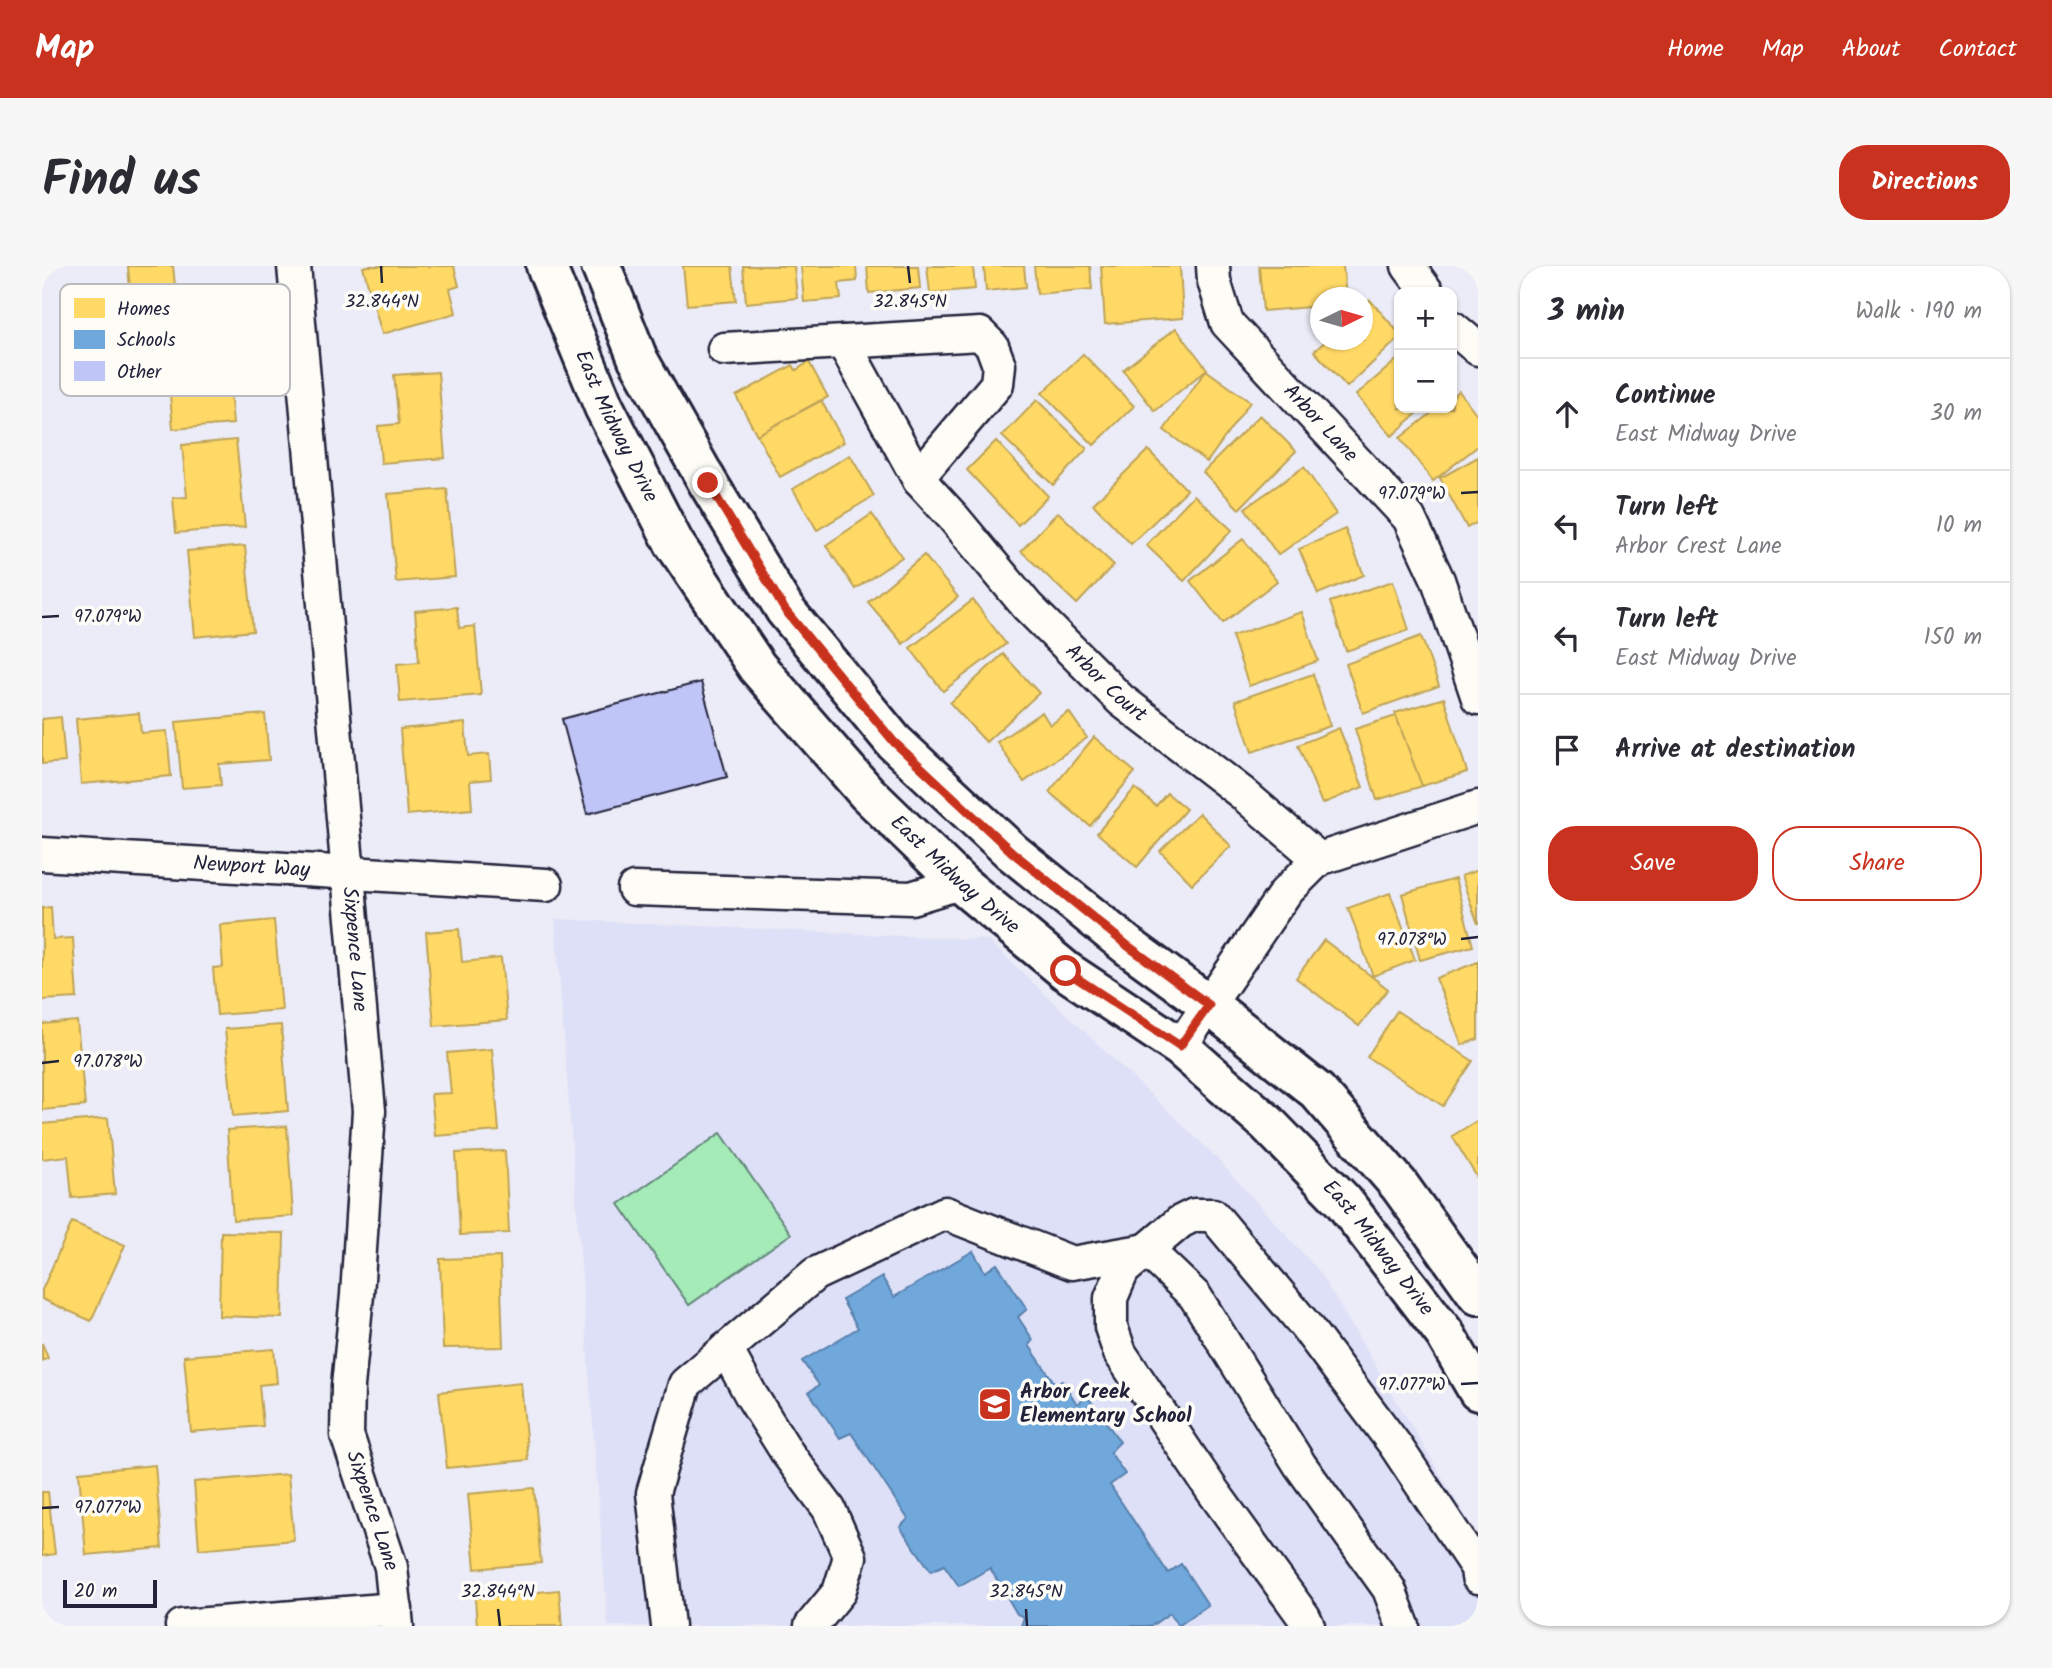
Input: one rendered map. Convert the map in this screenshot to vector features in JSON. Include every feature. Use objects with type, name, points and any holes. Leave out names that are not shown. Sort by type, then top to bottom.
[{"type":"main road","name":"East Midway Drive","points":[[546,266],[604,407],[674,543],[757,667],[867,793],[960,883],[1066,971],[1180,1046],[1266,1123],[1343,1201],[1445,1334],[1478,1391]]},
{"type":"main road","points":[[601,266],[638,359],[708,483],[785,610],[894,742],[1012,852],[1128,946],[1209,1005],[1317,1091],[1399,1185],[1478,1295]]},
{"type":"street","name":"Sixpence Lane","points":[[294,266],[369,1111],[348,1386],[347,1435],[391,1567],[397,1618]]},
{"type":"street","name":"Arbor Lane","points":[[1213,266],[1214,281],[1227,323],[1409,518],[1438,580],[1478,698]]},
{"type":"street","points":[[1408,266],[1423,287]]},
{"type":"street","points":[[1457,331],[1478,349]]},
{"type":"street","points":[[724,349],[980,334],[992,346],[999,365],[997,384],[926,468],[919,480]]},
{"type":"street","name":"Arbor Court","points":[[843,341],[919,480],[1027,606],[1121,700],[1242,793],[1319,859]]},
{"type":"street","points":[[1180,1046],[1285,894],[1319,859],[1478,807]]},
{"type":"street","name":"Newport Way","points":[[42,854],[546,885]]},
{"type":"street","points":[[634,888],[911,898],[960,883]]},
{"type":"street","points":[[668,1626],[653,1493],[685,1384],[815,1274],[945,1213],[1072,1263],[1147,1250]]},
{"type":"street","points":[[1308,1626],[1304,1616],[1212,1490],[1120,1353],[1111,1326],[1111,1298],[1123,1270],[1180,1222],[1194,1214],[1213,1215],[1305,1325],[1395,1445],[1477,1568],[1478,1577]]},
{"type":"street","points":[[1147,1250],[1195,1296],[1300,1465],[1389,1589],[1404,1626]]},
{"type":"street","points":[[726,1349],[788,1454],[829,1509],[850,1557],[839,1592],[811,1626]]},
{"type":"street","points":[[182,1626],[397,1618]]},
{"type":"shaded area","name":"Arbor Creek Elementary School","points":[[555,919],[988,940],[1210,1151],[1319,1271],[1478,1537],[1478,1626],[608,1626]]},
{"type":"green space","points":[[721,1133],[791,1234],[689,1305],[619,1204]]},
{"type":"building: Homes","points":[[128,266],[173,266],[175,284],[130,284]]},
{"type":"building: Homes","points":[[454,266],[459,286],[450,289],[456,313],[382,334],[363,267]]},
{"type":"building: Homes","points":[[683,266],[732,266],[736,301],[687,305]]},
{"type":"building: Homes","points":[[743,266],[794,266],[797,298],[746,303]]},
{"type":"building: Homes","points":[[801,266],[856,266],[857,281],[839,283],[841,299],[804,302]]},
{"type":"building: Homes","points":[[867,266],[918,266],[920,288],[869,293]]},
{"type":"building: Homes","points":[[927,266],[973,266],[975,289],[930,293]]},
{"type":"building: Homes","points":[[984,266],[1024,266],[1026,287],[986,291]]},
{"type":"building: Homes","points":[[1034,266],[1090,266],[1092,289],[1037,294]]},
{"type":"building: Homes","points":[[1101,266],[1180,266],[1183,318],[1105,324]]},
{"type":"building: Homes","points":[[1259,266],[1343,266],[1345,287],[1310,287],[1310,307],[1263,311]]},
{"type":"building: Homes","points":[[1373,303],[1394,327],[1394,343],[1347,387],[1314,351],[1373,350]]},
{"type":"building: Homes","points":[[1176,328],[1207,369],[1155,411],[1123,370]]},
{"type":"building: Homes","points":[[1083,354],[1134,406],[1094,445],[1042,393]]},
{"type":"building: Homes","points":[[809,362],[828,397],[757,435],[736,396],[793,365],[796,370]]},
{"type":"building: Homes","points":[[1394,362],[1394,413],[1417,413],[1392,436],[1356,395]]},
{"type":"building: Homes","points":[[1206,370],[1250,402],[1207,462],[1164,430]]},
{"type":"building: Homes","points":[[438,372],[445,458],[381,463],[378,426],[399,424],[394,375]]},
{"type":"building: Homes","points":[[1459,391],[1478,416],[1478,446],[1433,481],[1400,438],[1432,413],[1457,413]]},
{"type":"building: Homes","points":[[170,396],[231,396],[233,424],[173,429]]},
{"type":"building: Homes","points":[[821,400],[844,442],[780,477],[757,435]]},
{"type":"building: Homes","points":[[1037,400],[1087,449],[1053,485],[1002,436]]},
{"type":"building: Homes","points":[[1260,415],[1296,451],[1239,509],[1203,472]]},
{"type":"building: Homes","points":[[236,440],[245,527],[176,533],[173,498],[187,497],[182,445]]},
{"type":"building: Homes","points":[[996,441],[1048,496],[1018,525],[967,470]]},
{"type":"building: Homes","points":[[1148,450],[1187,490],[1131,544],[1093,504]]},
{"type":"building: Homes","points":[[850,455],[874,496],[817,530],[793,489]]},
{"type":"building: Homes","points":[[1478,457],[1478,522],[1467,528],[1440,478]]},
{"type":"building: Homes","points":[[1304,467],[1336,514],[1278,555],[1245,508]]},
{"type":"building: Homes","points":[[447,489],[455,577],[396,582],[388,494]]},
{"type":"building: Homes","points":[[1194,495],[1232,530],[1184,581],[1146,545]]},
{"type":"building: Homes","points":[[1058,512],[1114,565],[1077,604],[1021,551]]},
{"type":"building: Homes","points":[[872,514],[902,557],[855,589],[826,545]]},
{"type":"building: Homes","points":[[1345,529],[1364,575],[1318,594],[1299,549]]},
{"type":"building: Homes","points":[[1243,539],[1277,581],[1223,623],[1190,581]]},
{"type":"building: Homes","points":[[245,546],[253,631],[195,637],[187,551]]},
{"type":"building: Homes","points":[[924,555],[958,597],[903,644],[868,602]]},
{"type":"building: Homes","points":[[1393,581],[1409,630],[1346,651],[1330,602]]},
{"type":"building: Homes","points":[[973,600],[1006,644],[943,691],[910,648]]},
{"type":"building: Homes","points":[[457,607],[459,628],[475,626],[481,695],[400,702],[397,664],[419,662],[415,611]]},
{"type":"building: Homes","points":[[1302,612],[1318,661],[1249,686],[1232,636]]},
{"type":"building: Homes","points":[[1421,636],[1439,686],[1363,713],[1346,664]]},
{"type":"building: Homes","points":[[1003,654],[1039,693],[986,742],[950,703]]},
{"type":"building: Homes","points":[[1313,674],[1330,726],[1252,752],[1235,701]]},
{"type":"building: Homes","points":[[1444,698],[1467,772],[1422,786],[1395,713]]},
{"type":"building: Homes","points":[[1042,712],[1050,725],[1069,712],[1087,738],[1024,782],[997,742]]},
{"type":"building: Homes","points":[[139,713],[141,733],[167,731],[171,776],[81,784],[76,719]]},
{"type":"building: Homes","points":[[265,714],[269,760],[219,764],[221,785],[182,788],[176,722]]},
{"type":"building: Homes","points":[[1396,716],[1422,786],[1377,800],[1355,729]]},
{"type":"building: Homes","points":[[61,717],[65,762],[42,764],[42,719]]},
{"type":"building: Homes","points":[[465,723],[468,756],[489,754],[491,779],[470,781],[472,809],[407,815],[400,729]]},
{"type":"building: Homes","points":[[1339,728],[1363,787],[1322,804],[1298,745]]},
{"type":"building: Homes","points":[[1094,737],[1135,772],[1090,826],[1049,792]]},
{"type":"building: Homes","points":[[1135,788],[1156,806],[1167,793],[1186,809],[1137,867],[1097,833]]},
{"type":"building: Homes","points":[[1199,813],[1231,846],[1192,884],[1160,851]]},
{"type":"building: Homes","points":[[1478,870],[1478,924],[1461,876]]},
{"type":"building: Homes","points":[[1455,879],[1473,946],[1420,960],[1402,894]]},
{"type":"building: Homes","points":[[1390,893],[1415,960],[1373,976],[1348,908]]},
{"type":"building: Homes","points":[[51,907],[53,939],[73,938],[77,998],[42,1000],[42,908]]},
{"type":"building: Homes","points":[[274,920],[282,1010],[217,1015],[213,968],[223,967],[220,925]]},
{"type":"building: Homes","points":[[459,929],[462,962],[501,958],[507,1020],[434,1026],[426,932]]},
{"type":"building: Homes","points":[[1324,940],[1388,989],[1359,1026],[1296,978]]},
{"type":"building: Homes","points":[[1478,962],[1478,1039],[1462,1045],[1436,978]]},
{"type":"building: Homes","points":[[1397,1011],[1473,1061],[1443,1106],[1367,1057]]},
{"type":"building: Homes","points":[[77,1021],[85,1106],[42,1110],[42,1024]]},
{"type":"building: Homes","points":[[281,1025],[288,1111],[233,1116],[225,1029]]},
{"type":"building: Homes","points":[[492,1049],[499,1131],[435,1136],[431,1094],[451,1093],[447,1053]]},
{"type":"building: Homes","points":[[108,1118],[115,1194],[72,1198],[68,1156],[42,1159],[42,1124]]},
{"type":"building: Homes","points":[[1478,1120],[1478,1179],[1452,1136]]},
{"type":"building: Homes","points":[[287,1126],[293,1216],[233,1220],[227,1130]]},
{"type":"building: Homes","points":[[505,1151],[509,1233],[460,1235],[456,1153]]},
{"type":"building: Homes","points":[[72,1222],[125,1245],[91,1321],[42,1299],[42,1290]]},
{"type":"building: Homes","points":[[221,1232],[284,1233],[282,1318],[219,1316]]},
{"type":"building: Homes","points":[[500,1257],[503,1347],[443,1348],[440,1259]]},
{"type":"building: Homes","points":[[42,1343],[48,1358],[42,1361]]},
{"type":"building: Homes","points":[[274,1349],[277,1383],[259,1385],[263,1426],[191,1432],[184,1356]]},
{"type":"building: Homes","points":[[521,1383],[528,1460],[447,1468],[439,1392]]},
{"type":"building: Homes","points":[[155,1465],[162,1548],[86,1555],[79,1472]]},
{"type":"building: Homes","points":[[288,1474],[294,1540],[199,1549],[194,1482]]},
{"type":"building: Homes","points":[[534,1488],[541,1563],[475,1569],[468,1494]]},
{"type":"building: Homes","points":[[42,1492],[48,1492],[55,1554],[42,1556]]},
{"type":"building: Homes","points":[[559,1590],[562,1626],[477,1626],[475,1598]]},
{"type":"building: Schools","points":[[973,1251],[985,1272],[997,1264],[1027,1309],[1018,1317],[1033,1340],[1029,1345],[1056,1385],[1062,1381],[1077,1404],[1088,1397],[1120,1442],[1110,1452],[1125,1474],[1110,1485],[1168,1573],[1181,1564],[1208,1605],[1178,1626],[1170,1613],[1151,1626],[1021,1626],[1024,1617],[1017,1614],[990,1568],[959,1586],[944,1565],[931,1571],[900,1527],[908,1519],[851,1433],[840,1438],[809,1392],[819,1385],[802,1361],[858,1328],[842,1300],[882,1277],[894,1297]]},
{"type":"building: Other","points":[[701,682],[727,777],[587,814],[562,719]]},
{"type":"place","name":"Arbor Creek Elementary School","points":[[995,1404]]},
{"type":"route","points":[[708,483],[785,610],[894,742],[1012,852],[1128,946],[1209,1005],[1180,1046],[1066,971]]}]
